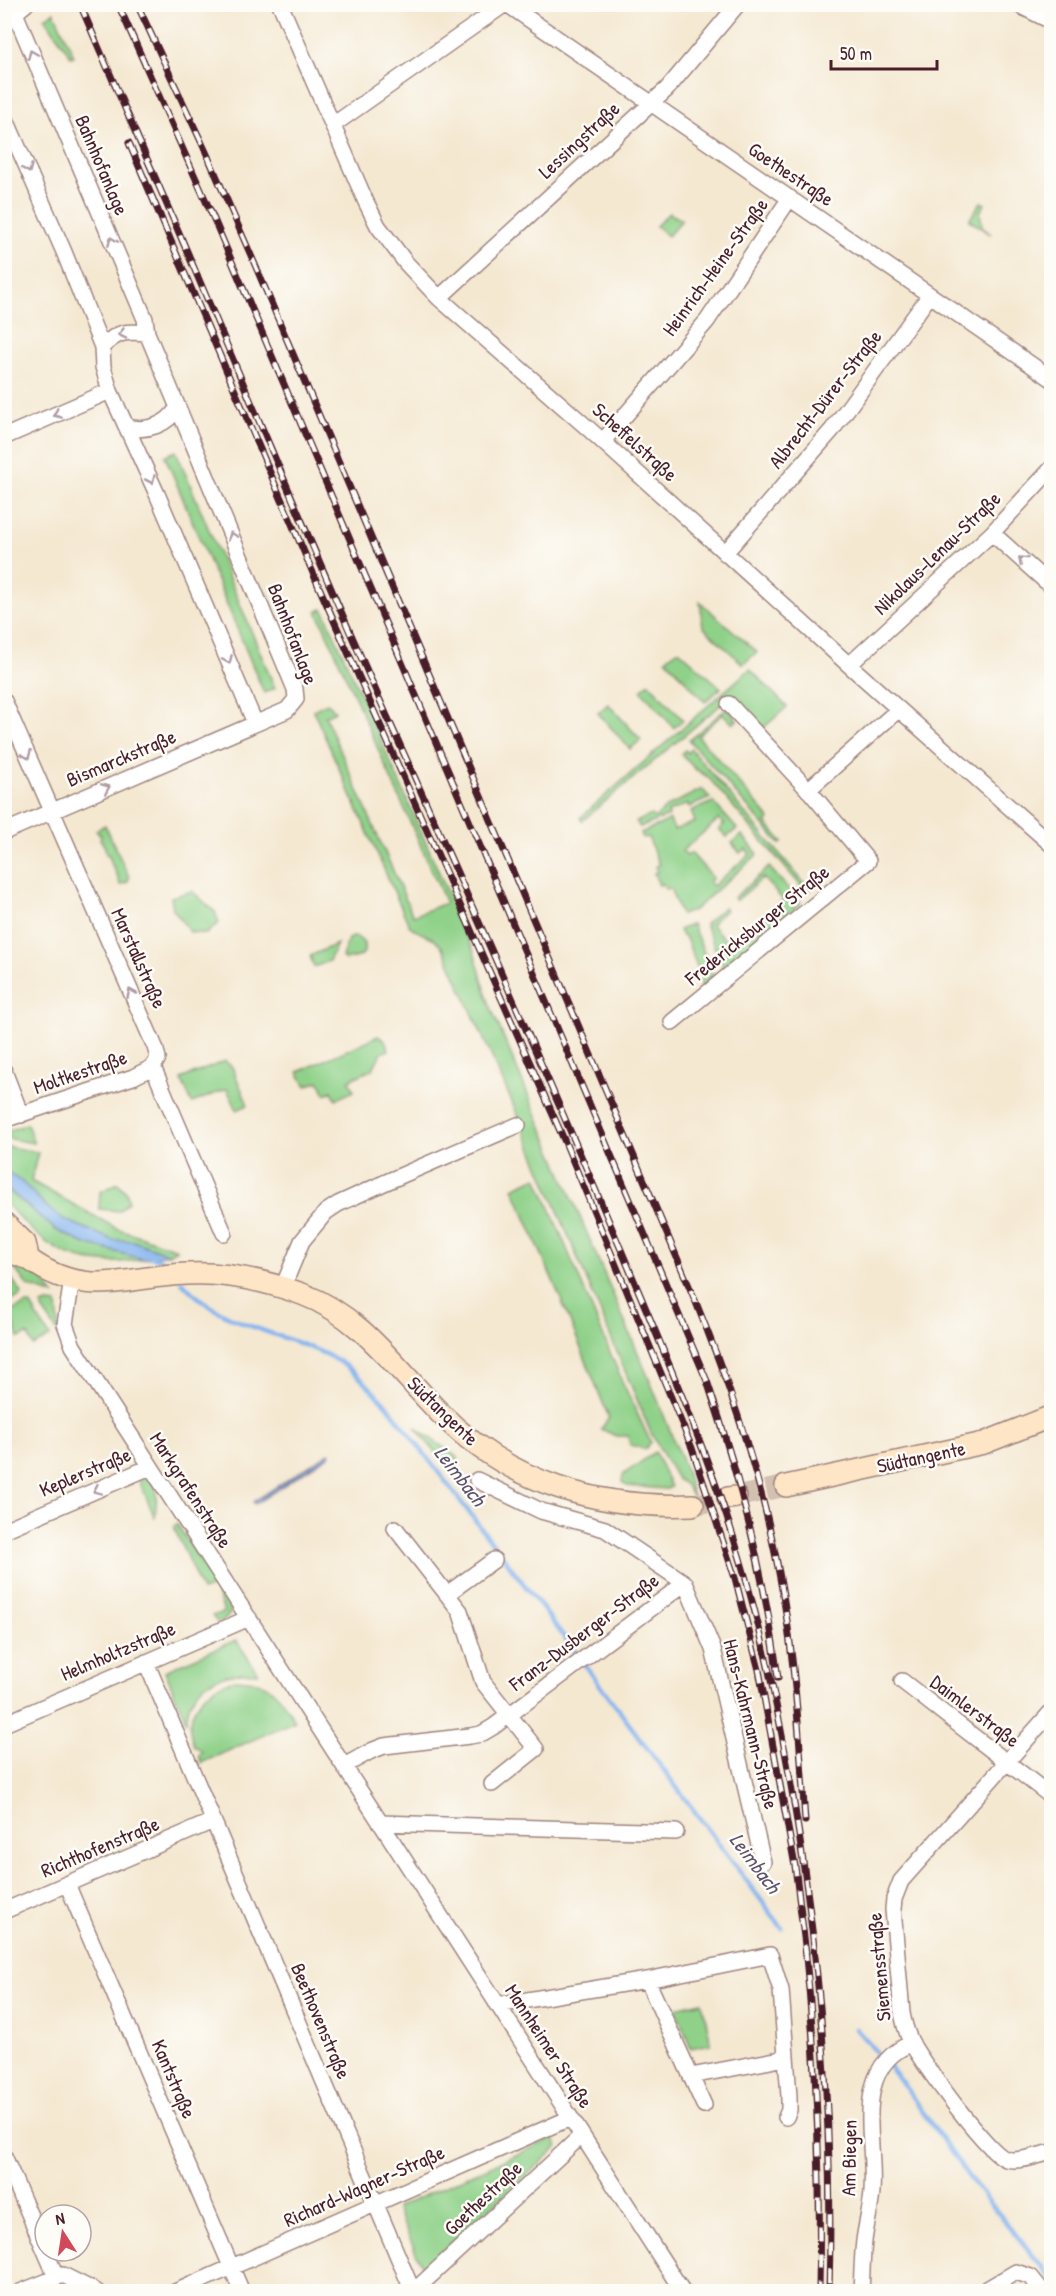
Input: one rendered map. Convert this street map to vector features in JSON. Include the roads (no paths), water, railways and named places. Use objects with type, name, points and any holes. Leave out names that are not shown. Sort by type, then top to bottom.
[{"type":"main road","name":"Südtangente","points":[[4,1223],[25,1243],[29,1259]]},
{"type":"main road","name":"Südtangente","points":[[4,1243],[14,1253],[29,1259],[54,1275],[72,1280],[104,1284],[188,1274],[235,1277],[283,1287],[319,1300],[357,1326],[441,1414],[466,1437],[490,1454],[545,1484],[576,1494],[611,1502],[669,1506],[693,1505]]},
{"type":"main road","name":"Südtangente","points":[[786,1486],[961,1449],[1016,1432],[1052,1416]]},
{"type":"street","name":"Scheffelstraße","points":[[280,4],[378,226],[407,265],[439,298],[603,441],[898,710],[1052,845]]},
{"type":"street","points":[[333,125],[506,4]]},
{"type":"street","name":"Goethestraße","points":[[506,4],[1052,378]]},
{"type":"street","name":"Lessingstraße","points":[[439,298],[667,89],[738,4]]},
{"type":"street","points":[[1020,4],[1052,20]]},
{"type":"street","name":"Bahnhofanlage","points":[[15,12],[145,319],[147,333],[177,408],[295,689],[296,699],[287,710],[255,723]]},
{"type":"street","points":[[4,115],[102,346],[103,367],[110,391],[128,427],[255,723]]},
{"type":"street","name":"Heinrich-Heine-Straße","points":[[603,441],[707,321],[790,198]]},
{"type":"street","name":"Albrecht-Dürer-Straße","points":[[725,553],[832,430],[930,295]]},
{"type":"street","points":[[102,346],[112,336],[125,332],[147,333]]},
{"type":"street","points":[[4,437],[110,391]]},
{"type":"street","points":[[128,427],[138,430],[148,428],[166,421],[174,415],[177,408]]},
{"type":"street","name":"Nikolaus-Lenau-Straße","points":[[849,665],[992,533],[1052,468]]},
{"type":"street","points":[[992,533],[1052,587]]},
{"type":"street","name":"Marstallstraße","points":[[4,701],[155,1047],[158,1058],[153,1067],[224,1233]]},
{"type":"street","points":[[729,704],[808,790],[898,710]]},
{"type":"street","name":"Bismarckstraße","points":[[4,832],[255,723]]},
{"type":"street","name":"Fredericksburger Straße","points":[[672,1022],[868,861],[808,790]]},
{"type":"street","name":"Moltkestraße","points":[[4,1120],[133,1077],[153,1067]]},
{"type":"street","name":"Moltkestraße","points":[[4,1071],[21,1115]]},
{"type":"street","points":[[283,1287],[302,1241],[326,1212],[384,1183],[518,1125]]},
{"type":"street","name":"Markgrafenstraße","points":[[72,1280],[65,1319],[66,1331],[73,1346],[116,1409],[150,1467],[310,1714]]},
{"type":"street","name":"Keplerstraße","points":[[4,1530],[150,1467]]},
{"type":"street","points":[[477,1480],[541,1511],[605,1529],[634,1546],[685,1583]]},
{"type":"street","points":[[395,1528],[460,1611],[483,1682],[509,1715]]},
{"type":"street","points":[[447,1594],[495,1560]]},
{"type":"street","name":"Franz-Dusberger-Straße","points":[[344,1766],[384,1746],[481,1734],[685,1583]]},
{"type":"street","name":"Hans-Kahrmann-Straße","points":[[685,1583],[713,1649],[763,1862]]},
{"type":"street","name":"Helmholtzstraße","points":[[4,1724],[249,1618]]},
{"type":"street","name":"Beethovenstraße","points":[[146,1662],[413,2292]]},
{"type":"street","name":"Daimlerstraße","points":[[902,1681],[1052,1797]]},
{"type":"street","name":"Siemensstraße","points":[[1052,1711],[906,1875],[897,1890],[893,1909],[902,2013],[912,2043],[981,2139],[998,2156],[1017,2159],[1052,2152]]},
{"type":"street","name":"Mannheimer Straße","points":[[310,1714],[683,2292]]},
{"type":"street","name":"Franz-Dusberger-Straße","points":[[492,1784],[536,1749],[509,1715]]},
{"type":"street","name":"Richthofenstraße","points":[[4,1911],[213,1821]]},
{"type":"street","points":[[380,1823],[676,1832]]},
{"type":"street","name":"Kantstraße","points":[[68,1884],[242,2292]]},
{"type":"street","points":[[497,2005],[647,1980],[770,1955],[781,1990],[789,2103],[786,2117]]},
{"type":"street","points":[[647,1980],[704,2104]]},
{"type":"street","name":"Am Biegen","points":[[861,2292],[864,2241],[872,2191],[871,2095],[886,2060],[912,2043]]},
{"type":"street","points":[[691,2076],[786,2058]]},
{"type":"street","name":"Richard-Wagner-Straße","points":[[175,2292],[570,2118]]},
{"type":"street","name":"Goethestraße","points":[[413,2292],[581,2136]]},
{"type":"street","points":[[4,2156],[56,2276]]},
{"type":"street","points":[[982,2292],[1009,2274],[1016,2272],[1031,2277],[1043,2292]]},
{"type":"street","points":[[20,2292],[56,2276],[69,2277],[97,2292]]},
{"type":"water","points":[[5,1171],[22,1182],[50,1210],[65,1220],[113,1240],[133,1241],[168,1254],[143,1259],[85,1244],[56,1230],[5,1187]]},
{"type":"water","points":[[329,1453],[330,1455],[255,1504],[253,1502]]},
{"type":"waterway","name":"Leimbach","points":[[147,1255],[163,1261],[170,1269]]},
{"type":"waterway","name":"Leimbach","points":[[182,1282],[198,1298],[216,1310],[333,1358],[357,1375],[378,1395],[555,1625],[782,1928]]},
{"type":"waterway","name":"Leimbach","points":[[856,2029],[898,2077],[968,2176],[1052,2279]]},
{"type":"tunnel","points":[[736,1497],[786,1486]]},
{"type":"tunnel","points":[[693,1505],[728,1498]]},
{"type":"railway","points":[[80,4],[321,566],[599,1197],[686,1406],[727,1517],[753,1605],[771,1681],[786,1757],[807,1890],[826,2090],[829,2157],[829,2292]]},
{"type":"railway","points":[[118,4],[213,217],[707,1381],[741,1491],[759,1565],[778,1678]]},
{"type":"railway","points":[[137,4],[253,260],[695,1300],[719,1362],[760,1488],[781,1586],[795,1686],[805,1821]]},
{"type":"railway","points":[[129,143],[319,587],[565,1142],[692,1448],[735,1578],[759,1670],[795,1866],[806,1953]]},
{"type":"railway","points":[[805,1947],[813,2033],[817,2119],[819,2292]]}]
